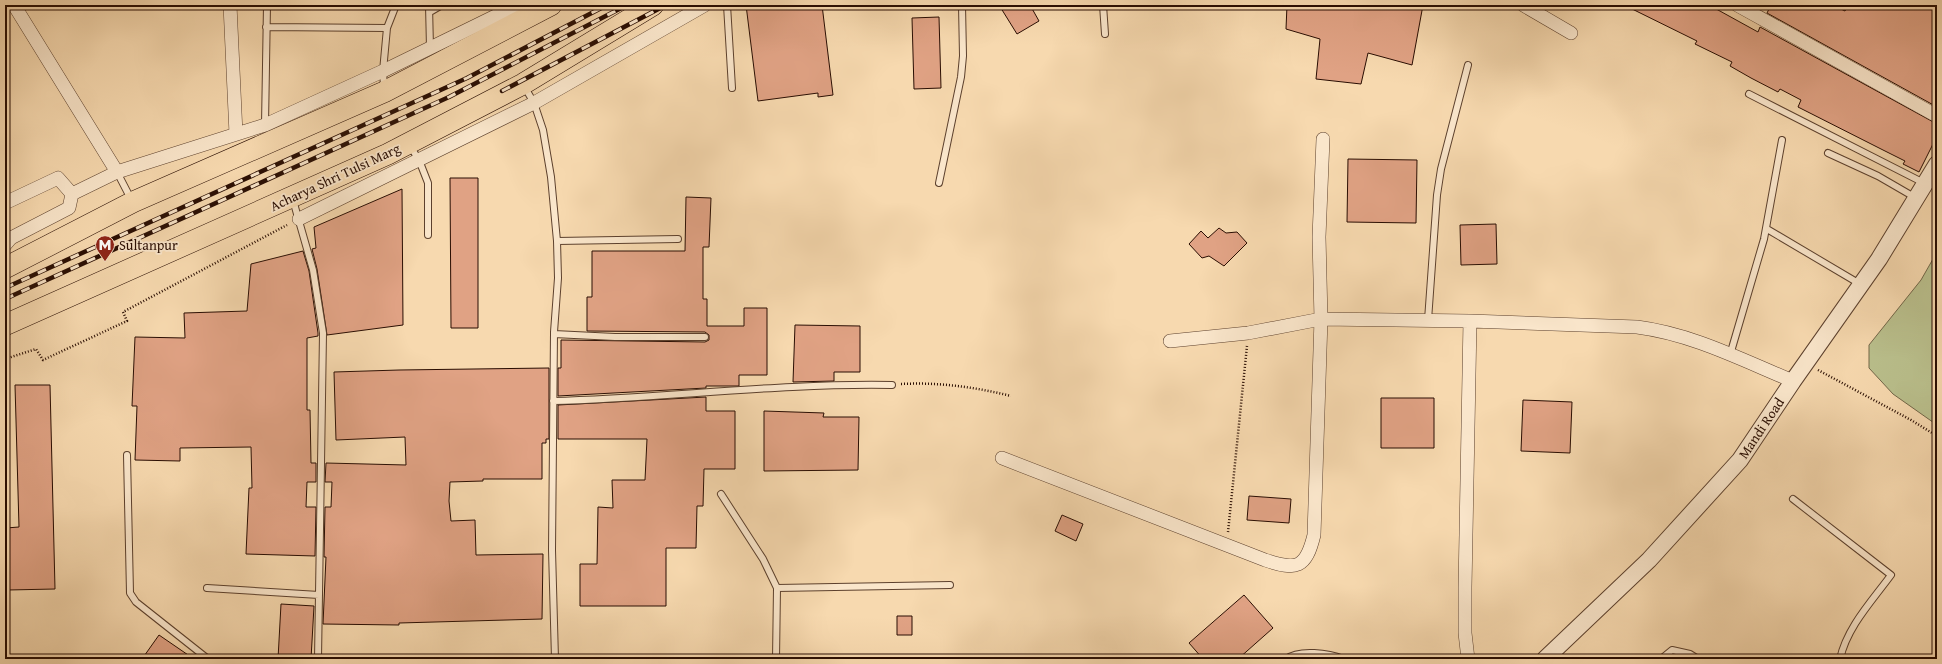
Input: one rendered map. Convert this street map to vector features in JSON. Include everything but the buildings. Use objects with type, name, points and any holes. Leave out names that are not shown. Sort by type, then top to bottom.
[{"type":"highway","points":[[5,268],[266,134],[384,92],[551,5]]},
{"type":"highway","name":"Acharya Shri Tulsi Marg","points":[[5,325],[292,196],[414,152],[653,5]]},
{"type":"street","points":[[14,5],[117,172]]},
{"type":"street","points":[[230,5],[236,134]]},
{"type":"street","points":[[72,194],[117,172],[236,134],[266,134],[383,71],[518,5]]},
{"type":"street","points":[[299,219],[414,152],[534,103],[705,5]]},
{"type":"street","points":[[1523,5],[1571,34]]},
{"type":"street","points":[[1737,5],[1937,116]]},
{"type":"street","points":[[1002,458],[1282,566],[1292,566],[1302,563],[1310,552],[1314,535],[1321,319],[1319,237],[1323,138]]},
{"type":"street","name":"Mandi Road","points":[[1545,659],[1649,560],[1740,460],[1793,381],[1861,285],[1937,164]]},
{"type":"street","points":[[5,203],[58,178],[72,194]]},
{"type":"street","points":[[5,245],[11,238],[69,208],[72,194]]},
{"type":"street","points":[[1170,341],[1248,333],[1321,319],[1428,320],[1616,326],[1661,330],[1681,335],[1793,381]]},
{"type":"street","points":[[1468,659],[1465,633],[1465,588],[1470,321]]},
{"type":"lane","points":[[266,134],[267,5]]},
{"type":"lane","points":[[384,92],[383,71],[387,28],[396,5]]},
{"type":"lane","points":[[430,48],[430,8],[442,5]]},
{"type":"lane","points":[[726,5],[732,88]]},
{"type":"lane","points":[[938,183],[961,77],[963,56],[962,5]]},
{"type":"lane","points":[[1103,5],[1105,34]]},
{"type":"lane","points":[[266,27],[387,28]]},
{"type":"lane","points":[[1428,320],[1437,195],[1468,65]]},
{"type":"lane","points":[[523,84],[534,103],[543,130],[550,169],[557,241],[558,278],[554,334],[552,556],[555,659]]},
{"type":"lane","points":[[1749,94],[1925,184]]},
{"type":"lane","points":[[1730,355],[1767,229],[1782,140]]},
{"type":"lane","points":[[414,152],[428,183],[428,235]]},
{"type":"lane","points":[[1828,153],[1878,176],[1917,198]]},
{"type":"lane","points":[[117,172],[133,202]]},
{"type":"lane","points":[[292,196],[313,270],[323,333],[318,659]]},
{"type":"lane","points":[[1767,229],[1861,285]]},
{"type":"lane","points":[[557,241],[678,239]]},
{"type":"lane","points":[[554,334],[596,337],[706,337]]},
{"type":"lane","points":[[553,401],[704,394],[756,388],[852,384],[892,385]]},
{"type":"lane","points":[[126,455],[130,593],[136,602],[208,659]]},
{"type":"lane","points":[[721,494],[763,559],[778,588],[776,659]]},
{"type":"lane","points":[[1793,499],[1891,575],[1847,638],[1840,659]]},
{"type":"lane","points":[[778,588],[950,585]]},
{"type":"lane","points":[[207,588],[319,594]]},
{"type":"lane","points":[[1661,659],[1672,650],[1690,654],[1698,659]]},
{"type":"lane","points":[[1286,659],[1293,655],[1316,654],[1343,659]]},
{"type":"path","points":[[5,359],[36,349],[43,360],[127,321],[123,312],[299,219]]},
{"type":"path","points":[[1227,544],[1248,333]]},
{"type":"path","points":[[1805,364],[1937,436]]},
{"type":"path","points":[[892,385],[937,384],[979,389],[1011,396]]},
{"type":"green space","points":[[1937,252],[1937,425],[1893,394],[1869,368],[1869,345],[1921,280]]},
{"type":"railway","points":[[5,288],[467,78],[607,5]]},
{"type":"railway","points":[[5,299],[449,97],[627,5]]},
{"type":"railway","points":[[502,91],[666,5]]},
{"type":"place","name":"Sultanpur","points":[[105,262]]}]
